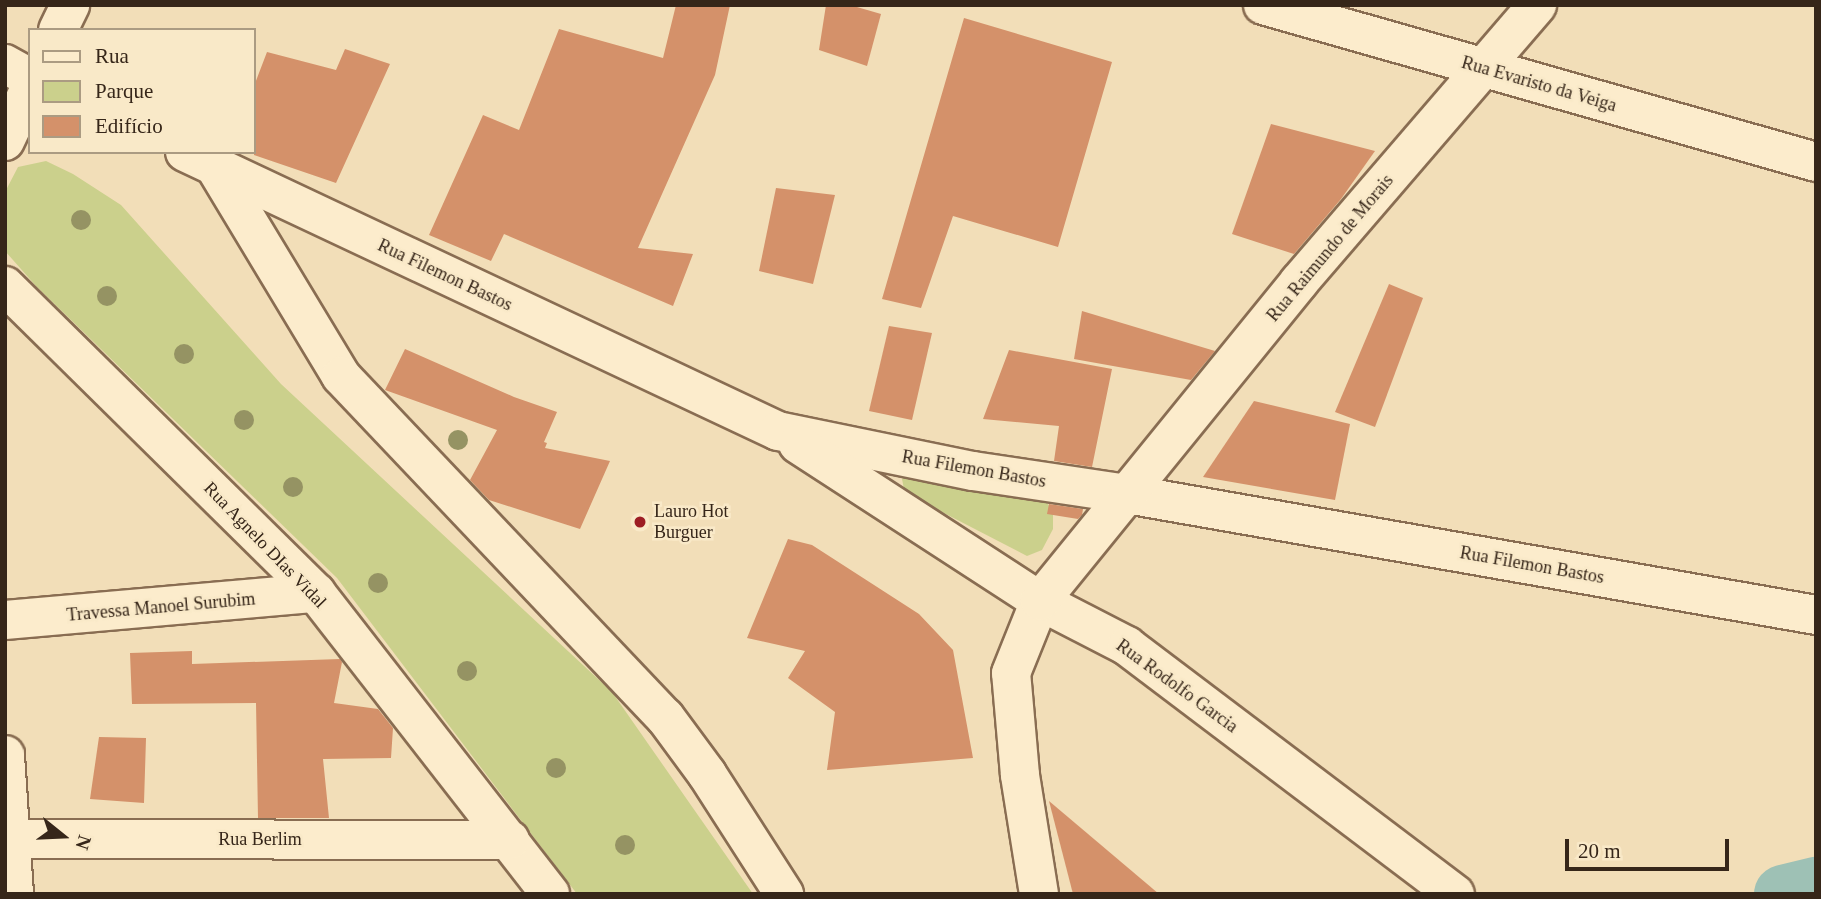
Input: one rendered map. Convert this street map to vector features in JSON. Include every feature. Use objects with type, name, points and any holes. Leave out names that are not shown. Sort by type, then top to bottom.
[{"type":"street","points":[[59,28],[70,5]]},
{"type":"street","name":"Rua Evaristo da Veiga","points":[[1263,5],[1816,162]]},
{"type":"street","name":"Rua Raimundo de Morais","points":[[1040,894],[1020,775],[1011,673],[1040,601],[1299,282],[1537,5]]},
{"type":"street","points":[[5,64],[28,77]]},
{"type":"street","points":[[5,141],[28,92]]},
{"type":"street","points":[[200,160],[341,376],[666,717],[707,774],[784,894]]},
{"type":"street","name":"Rua Filemon Bastos","points":[[200,160],[778,432],[973,471],[1127,495],[1816,615]]},
{"type":"street","name":"Rua Agnelo DIas Vidal","points":[[5,286],[316,593],[550,894]]},
{"type":"street","name":"Rua Rodolfo Garcia","points":[[778,432],[1040,601],[1126,646],[1449,892]]},
{"type":"street","name":"Travessa Manoel Surubim","points":[[5,620],[316,593]]},
{"type":"street","points":[[5,755],[14,894]]},
{"type":"street","name":"Rua Berlim","points":[[10,839],[510,840]]},
{"type":"green space","points":[[46,161],[73,174],[121,205],[281,384],[612,692],[753,894],[577,894],[337,578],[36,286],[5,251],[5,192],[18,167]]},
{"type":"green space","points":[[905,473],[1045,501],[1053,510],[1053,529],[1042,550],[1027,556],[911,496],[904,489],[902,479]]},
{"type":"building","points":[[676,5],[730,5],[715,75],[638,248],[693,254],[673,306],[504,234],[491,261],[429,235],[483,115],[519,130],[559,29],[663,58]]},
{"type":"building","points":[[826,5],[850,5],[881,14],[867,66],[819,50]]},
{"type":"building","points":[[964,18],[1112,62],[1058,247],[953,216],[921,308],[882,299]]},
{"type":"building","points":[[345,49],[390,64],[336,183],[254,155],[256,81],[267,52],[336,70]]},
{"type":"building","points":[[1271,124],[1375,151],[1341,199],[1294,254],[1232,234]]},
{"type":"building","points":[[776,188],[835,195],[813,284],[759,271]]},
{"type":"building","points":[[1389,284],[1423,298],[1375,427],[1335,412]]},
{"type":"building","points":[[1082,311],[1215,351],[1191,380],[1074,359]]},
{"type":"building","points":[[889,326],[932,333],[912,420],[869,411]]},
{"type":"building","points":[[405,349],[514,397],[557,412],[544,442],[547,443],[545,448],[610,461],[580,529],[489,500],[470,480],[497,430],[385,390]]},
{"type":"building","points":[[1009,350],[1112,369],[1092,467],[1054,461],[1059,426],[983,419]]},
{"type":"building","points":[[1254,401],[1350,424],[1335,500],[1203,477]]},
{"type":"building","points":[[1049,504],[1083,509],[1082,515],[1078,519],[1047,514]]},
{"type":"building","points":[[788,539],[812,545],[919,614],[953,650],[973,758],[827,770],[835,712],[788,678],[805,651],[747,638]]},
{"type":"building","points":[[192,651],[192,664],[340,659],[342,662],[334,703],[378,709],[393,728],[391,758],[323,759],[329,818],[258,818],[256,703],[132,704],[130,653]]},
{"type":"building","points":[[99,737],[146,738],[144,803],[90,799]]},
{"type":"building","points":[[1049,801],[1159,894],[1073,894]]},
{"type":"waterway","points":[[1783,894],[1816,886]]},
{"type":"place","name":"Lauro Hot Burguer","points":[[640,522]]}]
